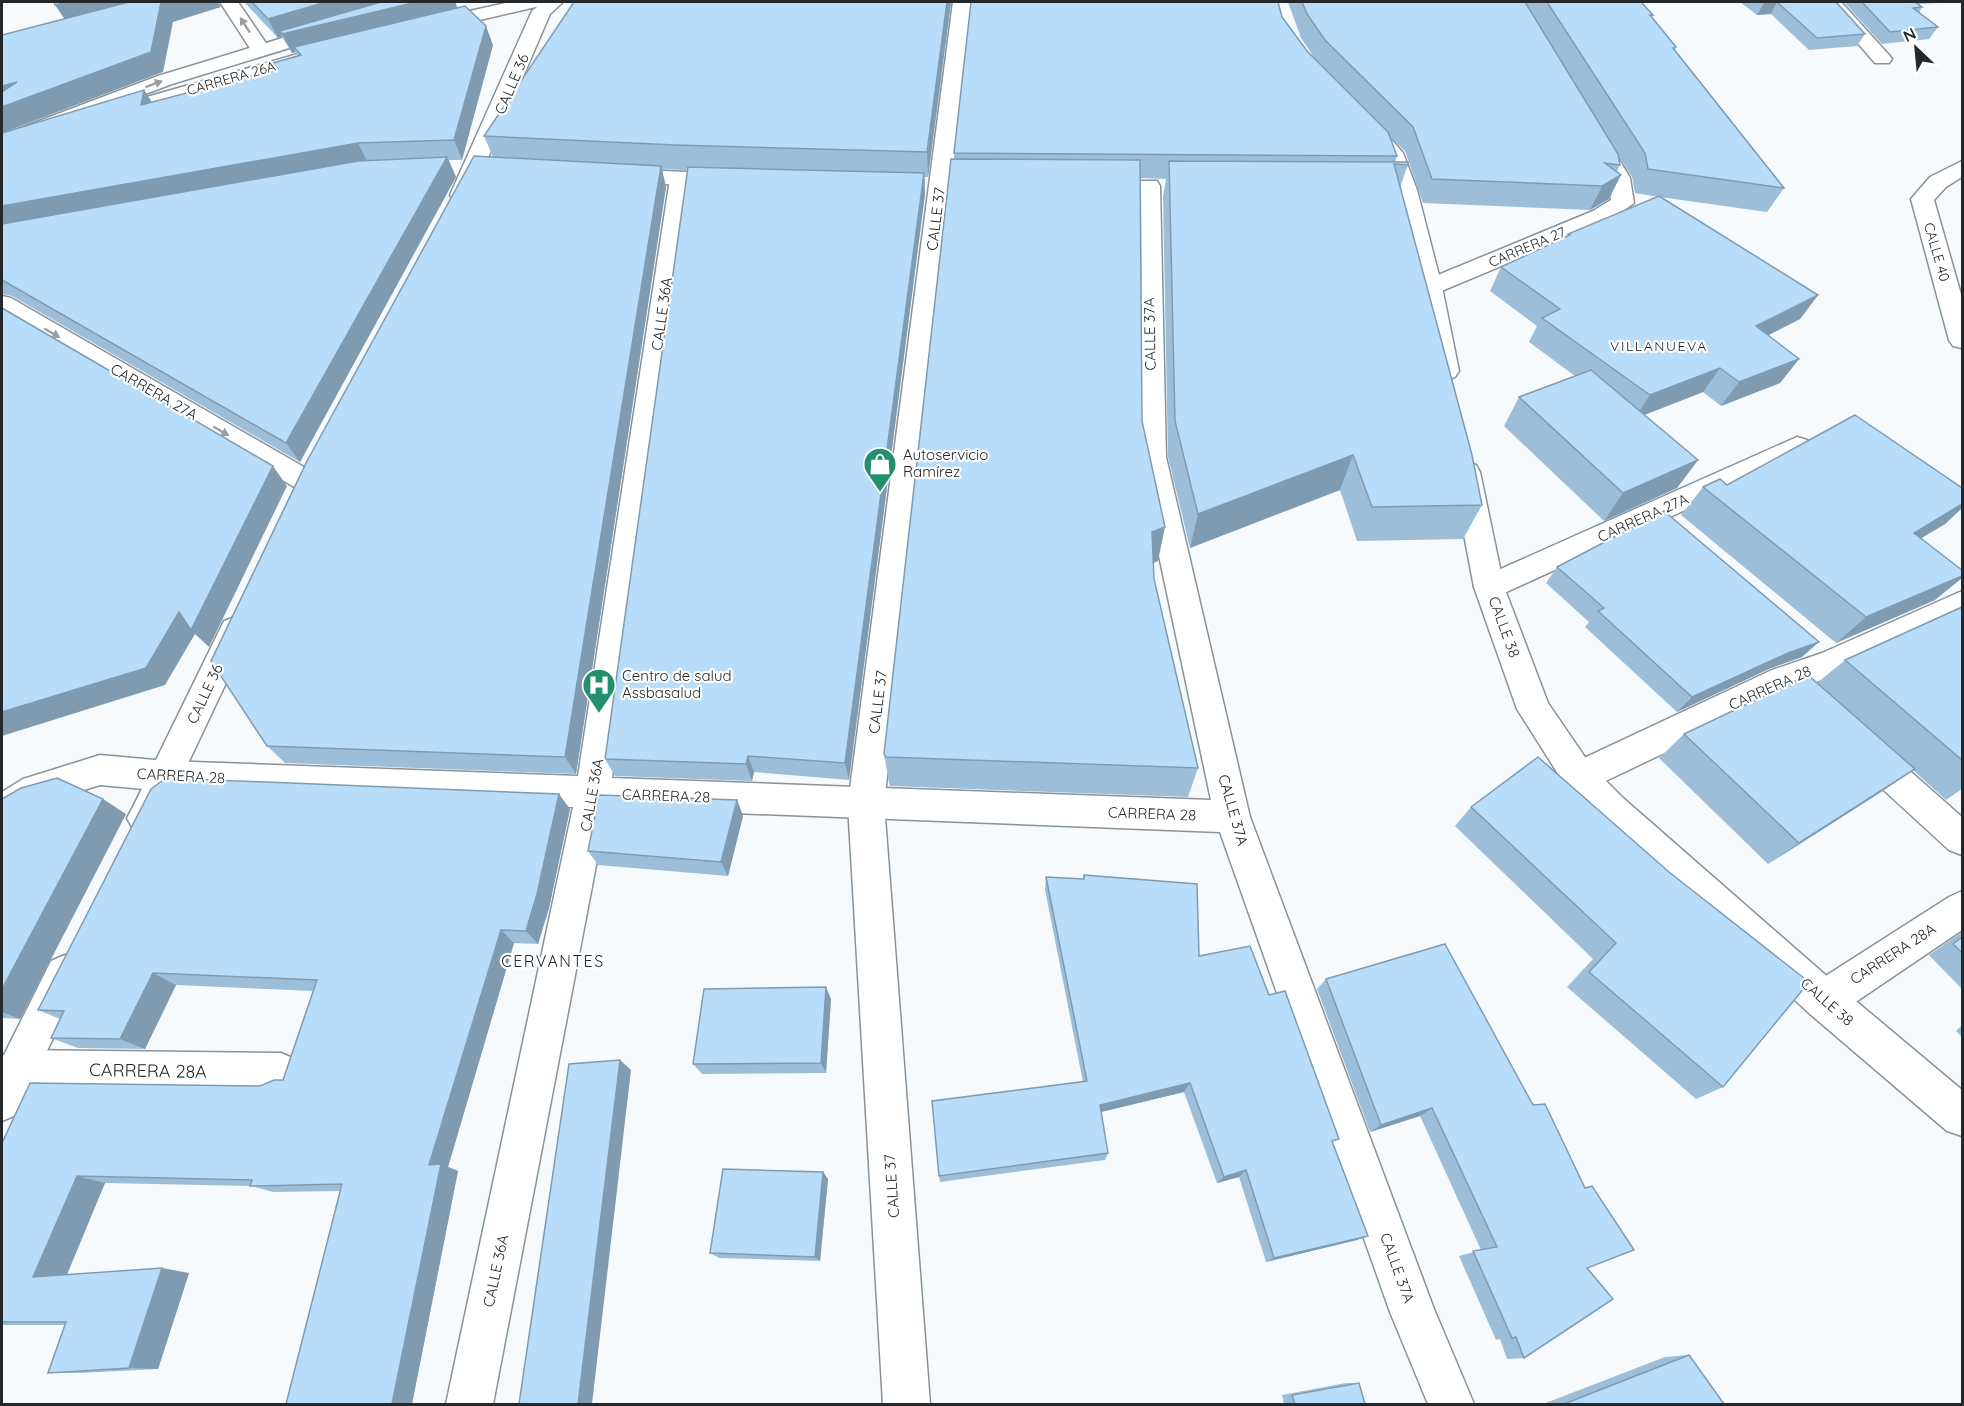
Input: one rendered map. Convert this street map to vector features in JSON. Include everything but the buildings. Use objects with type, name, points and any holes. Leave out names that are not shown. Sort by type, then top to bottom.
[{"type":"street","points":[[229,2],[260,49]]},
{"type":"street","points":[[415,28],[533,2]]},
{"type":"street","name":"CALLE 36","points":[[447,220],[475,169],[542,11],[554,2]]},
{"type":"street","name":"CALLE 37","points":[[906,1404],[866,804],[962,2]]},
{"type":"street","points":[[1831,2],[1882,59]]},
{"type":"street","points":[[2,142],[165,80],[260,49],[348,24]]},
{"type":"street","name":"CARRERA 26A","points":[[2,149],[259,69],[337,49]]},
{"type":"street","points":[[1359,119],[1392,153],[1394,190],[1430,287],[1453,402]]},
{"type":"street","name":"CARRERA 27","points":[[1430,287],[1601,216],[1623,203],[1619,178],[1584,119]]},
{"type":"street","name":"CALLE 40","points":[[1962,168],[1938,182],[1922,199],[1962,340]]},
{"type":"street","points":[[601,175],[752,181]]},
{"type":"street","name":"CALLE 36A","points":[[469,1404],[593,793],[681,179]]},
{"type":"street","name":"CALLE 37A","points":[[1149,186],[1152,458],[1232,817],[1413,1312],[1451,1404]]},
{"type":"street","name":"CARRERA 27A","points":[[2,304],[306,481]]},
{"type":"street","name":"CARRERA 27A","points":[[1489,587],[1797,447]]},
{"type":"street","name":"CALLE 38","points":[[1462,448],[1489,587],[1534,709],[1579,777],[1611,809],[1824,1000],[1962,1116]]},
{"type":"street","points":[[1656,512],[1683,535]]},
{"type":"street","name":"CARRERA 28","points":[[1579,777],[1784,680],[1833,662],[1962,603]]},
{"type":"street","name":"CALLE 36","points":[[134,839],[246,608]]},
{"type":"street","points":[[1806,639],[1833,662]]},
{"type":"street","points":[[1784,680],[1810,704]]},
{"type":"street","points":[[1837,728],[1962,839]]},
{"type":"street","name":"CARRERA 28","points":[[2,810],[35,790],[100,770],[166,776],[1232,817]]},
{"type":"street","name":"CARRERA 28A","points":[[1824,1000],[1962,909]]},
{"type":"street","points":[[8,1085],[80,944]]},
{"type":"street","name":"CARRERA 28A","points":[[8,1085],[280,1073]]},
{"type":"place","name":"Autoservicio Ramírez","points":[[880,493]]},
{"type":"place","name":"Centro de salud Assbasalud","points":[[599,714]]},
{"type":"district","name":"VILLANUEVA","points":[[1659,346]]},
{"type":"district","name":"CERVANTES","points":[[553,961]]}]
